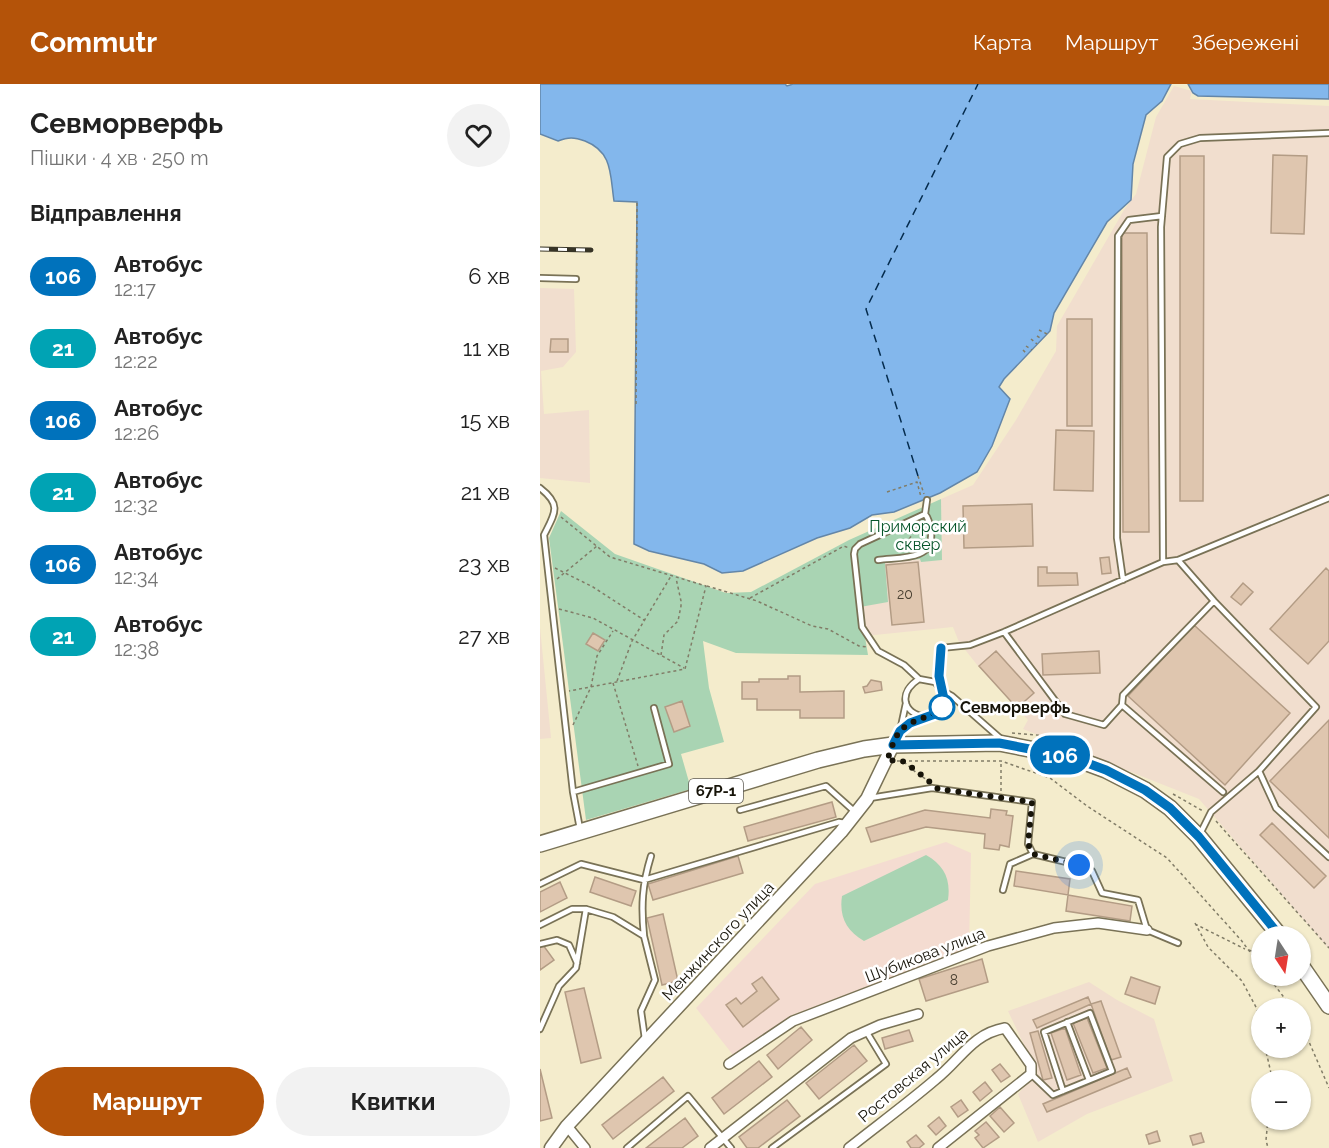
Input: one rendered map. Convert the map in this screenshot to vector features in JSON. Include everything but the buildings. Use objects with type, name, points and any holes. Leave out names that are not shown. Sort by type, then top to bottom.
[{"type":"main road","name":"67Р-1","points":[[540,844],[897,738],[999,743],[1071,757],[1106,770],[1145,790],[1170,808],[1199,837],[1272,926]]},
{"type":"main road","points":[[1311,977],[1324,992],[1329,1006]]},
{"type":"street","name":"Менжинского улица","points":[[551,1148],[567,1126],[847,824],[867,799],[897,738]]},
{"type":"street","name":"Шубикова улица","points":[[729,1064],[793,1021],[988,946],[1054,927],[1098,923],[1147,930]]},
{"type":"street","points":[[710,1148],[851,1038],[880,1025],[918,1014]]},
{"type":"street","name":"Ростовская улица","points":[[849,1148],[939,1077],[964,1050],[990,1031],[1005,1028],[1031,1065],[1031,1074]]},
{"type":"street","points":[[938,1148],[1031,1074]]},
{"type":"street","points":[[567,1126],[585,1148]]},
{"type":"lane","points":[[1163,562],[1162,216],[1167,157],[1180,144],[1200,138],[1329,133]]},
{"type":"lane","points":[[1123,580],[1117,538],[1118,236],[1129,220],[1162,216]]},
{"type":"lane","points":[[540,278],[576,279]]},
{"type":"lane","points":[[540,488],[548,494],[556,512],[544,535],[573,792],[581,832]]},
{"type":"lane","points":[[897,738],[910,723],[935,714],[942,707],[944,699],[939,676],[941,648],[970,645],[1004,632],[1163,562],[1178,560],[1329,498]]},
{"type":"lane","points":[[878,560],[924,554],[930,548],[932,540],[924,500]]},
{"type":"lane","points":[[925,514],[860,544],[855,549],[854,560],[862,627],[878,651],[904,665],[919,679],[935,682],[1011,746]]},
{"type":"lane","points":[[1178,560],[1214,601],[1316,707],[1259,771],[1211,812],[1199,837]]},
{"type":"lane","points":[[1004,632],[1065,714],[1104,725],[1122,705],[1123,695],[1214,601]]},
{"type":"lane","points":[[897,738],[906,703],[906,692],[911,684],[919,679]]},
{"type":"lane","points":[[906,703],[915,715],[925,717]]},
{"type":"lane","points":[[1122,705],[1222,792]]},
{"type":"lane","points":[[573,792],[669,764],[654,708]]},
{"type":"lane","points":[[1259,771],[1276,808],[1329,857]]},
{"type":"lane","points":[[740,810],[826,786],[856,813]]},
{"type":"lane","points":[[867,799],[932,788],[1032,802],[1028,844],[1033,854]]},
{"type":"lane","points":[[540,884],[582,864],[644,879],[839,822],[847,824]]},
{"type":"lane","points":[[1004,890],[1010,864],[1033,854],[1079,865],[1092,871],[1102,893],[1138,900],[1147,930],[1178,943]]},
{"type":"lane","points":[[646,1041],[641,1011],[655,980],[644,936],[641,906],[644,879],[651,856]]},
{"type":"lane","points":[[540,925],[572,909],[586,909],[613,917],[644,936]]},
{"type":"lane","points":[[540,1029],[559,986],[576,968],[586,909]]},
{"type":"lane","points":[[540,944],[557,939],[569,945],[577,963]]},
{"type":"lane","points":[[1031,1074],[1053,1095],[1063,1091],[1089,1080],[1112,1071],[1090,1012],[1044,1032],[1063,1091]]},
{"type":"lane","points":[[1067,1022],[1089,1080]]},
{"type":"lane","points":[[772,1148],[886,1064],[866,1031]]},
{"type":"lane","points":[[627,1148],[688,1096],[731,1148]]},
{"type":"path","points":[[636,404],[637,201]]},
{"type":"path","points":[[1039,330],[1047,334]]},
{"type":"path","points":[[1037,336],[1042,339]]},
{"type":"path","points":[[1031,339],[1037,344]]},
{"type":"path","points":[[1026,346],[1032,350]]},
{"type":"path","points":[[1023,350],[1027,354]]},
{"type":"path","points":[[918,476],[924,500]]},
{"type":"path","points":[[887,492],[924,480]]},
{"type":"path","points":[[917,482],[924,500]]},
{"type":"path","points":[[556,512],[610,557],[748,598],[812,626],[828,628],[859,646],[878,651]]},
{"type":"path","points":[[898,557],[925,514]]},
{"type":"path","points":[[550,585],[597,546]]},
{"type":"path","points":[[748,598],[844,546],[855,549]]},
{"type":"path","points":[[548,565],[593,587],[644,620]]},
{"type":"path","points":[[617,682],[632,641],[672,576]]},
{"type":"path","points":[[661,657],[664,635],[678,621],[681,606],[675,577]]},
{"type":"path","points":[[685,669],[706,586]]},
{"type":"path","points":[[552,607],[587,617],[685,669]]},
{"type":"path","points":[[567,739],[591,687],[597,656],[614,631]]},
{"type":"path","points":[[562,693],[685,669]]},
{"type":"path","points":[[613,683],[640,773]]},
{"type":"path","points":[[887,760],[1001,760],[1050,778],[1087,806],[1167,858],[1251,954]]},
{"type":"path","points":[[1001,760],[1001,798]]},
{"type":"path","points":[[904,761],[938,789]]},
{"type":"path","points":[[1251,951],[1229,942],[1195,923],[1208,947],[1242,981],[1251,998]]},
{"type":"path","points":[[1276,986],[1285,998]]},
{"type":"path","points":[[1311,1046],[1329,1088]]},
{"type":"path","points":[[1267,1130],[1268,1148]]},
{"type":"shaded area","points":[[1174,86],[1192,91],[1190,99],[1329,106],[1329,949],[1199,799],[1023,729],[1028,720],[978,666],[959,642],[953,627],[865,636],[860,607],[885,563],[921,559],[921,561],[942,560],[941,499],[973,485],[1016,420],[1056,351],[1057,326],[1124,210],[1136,194],[1156,117]]},
{"type":"shaded area","points":[[540,288],[574,289],[576,352],[563,367],[541,371],[544,414],[589,410],[590,483],[540,478]]},
{"type":"shaded area","points":[[540,628],[551,738],[540,739]]},
{"type":"shaded area","points":[[946,842],[971,853],[969,948],[792,1015],[733,1055],[696,1008],[815,884]]},
{"type":"shaded area","points":[[1089,982],[1154,1019],[1173,1081],[1087,1114],[1038,1142],[1018,1094],[1035,1075],[1035,1068],[1008,1011]]},
{"type":"green space","name":"Приморский сквер","points":[[941,499],[942,560],[921,562],[920,559],[885,563],[888,602],[860,607],[868,655],[736,653],[703,641],[709,688],[724,742],[681,754],[691,789],[586,820],[549,538],[561,511],[615,554],[726,593],[751,592],[849,540]]},
{"type":"green space","points":[[926,855],[945,873],[949,892],[948,900],[864,941],[848,928],[843,916],[842,896]]},
{"type":"water","points":[[540,84],[785,84],[787,86],[793,84],[1171,84],[1162,101],[1146,115],[1133,164],[1131,200],[1107,222],[1054,313],[1050,331],[999,387],[1010,399],[992,446],[977,472],[940,493],[894,512],[872,515],[850,528],[817,538],[743,571],[722,573],[704,564],[649,551],[634,544],[637,202],[614,201],[608,165],[601,151],[594,146],[578,139],[568,138],[558,141],[540,134]]},
{"type":"water","points":[[1188,84],[1329,84],[1329,99],[1198,96],[1193,93]]},
{"type":"ferry route","points":[[918,476],[866,309],[978,84]]},
{"type":"railway","points":[[540,249],[591,250]]},
{"type":"bus line","name":"106","points":[[941,648],[939,676],[944,699],[942,707],[935,714],[910,723],[900,731],[893,745],[999,743],[1071,757],[1106,770],[1145,790],[1170,808],[1199,837],[1272,926]]},
{"type":"place","name":"Севморверфь","points":[[942,707]]},
{"type":"route","points":[[942,707],[935,714],[910,723],[900,731],[887,760],[904,761],[938,789],[1032,802],[1028,844],[1033,854],[1079,865]]}]
